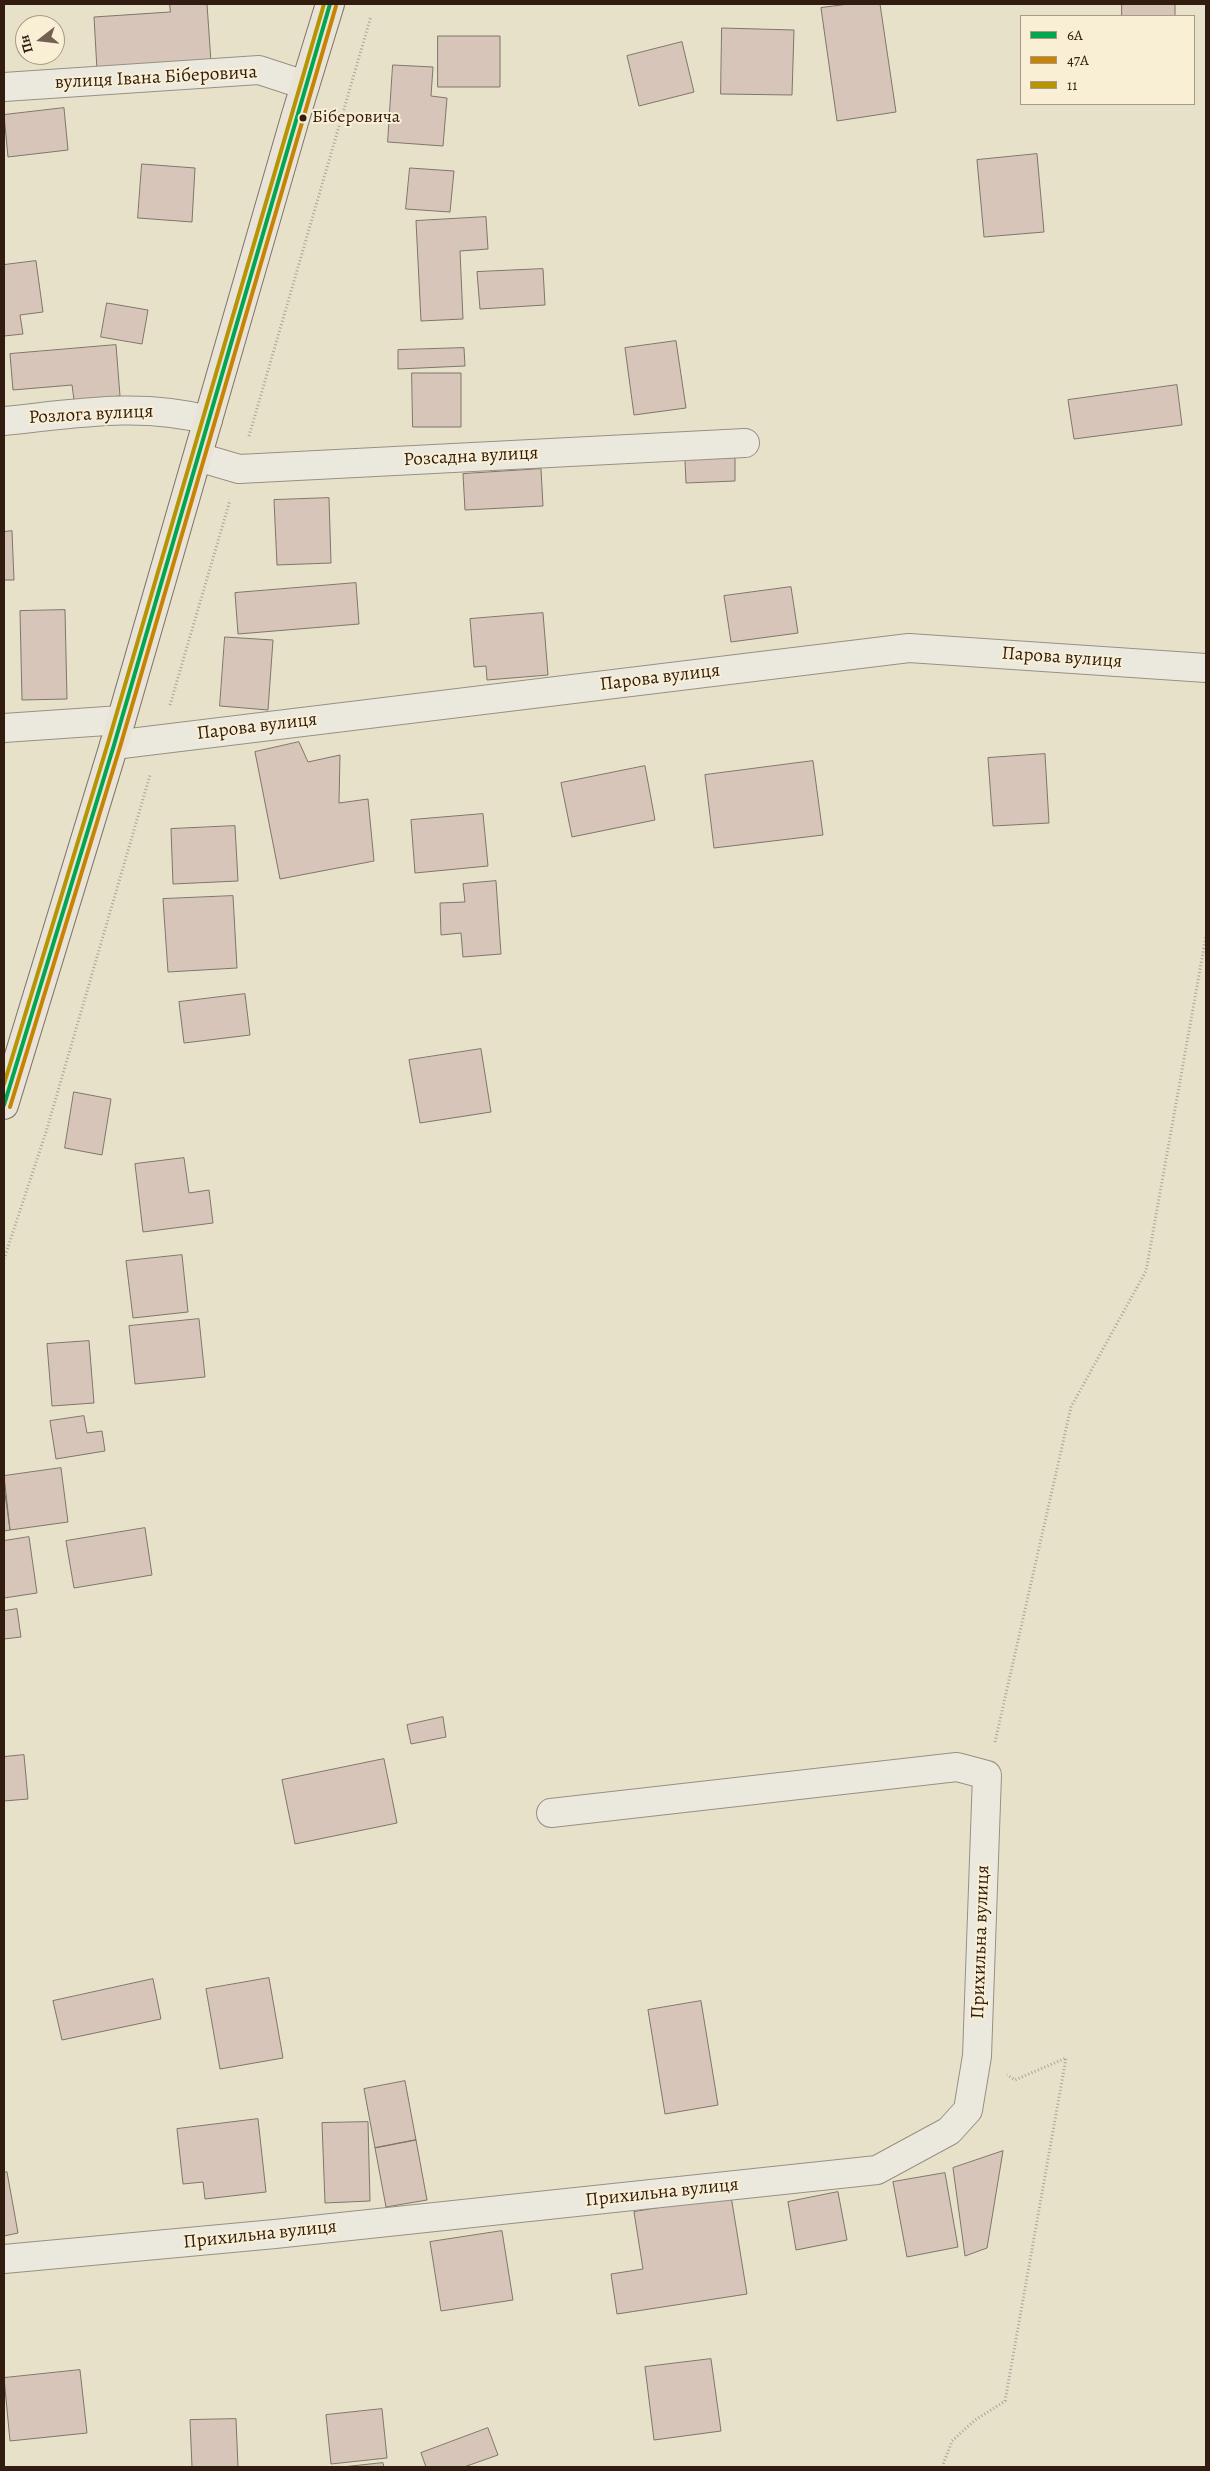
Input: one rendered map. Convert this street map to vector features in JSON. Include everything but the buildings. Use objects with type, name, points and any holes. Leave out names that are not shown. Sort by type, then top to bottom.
[{"type":"main road","points":[[4,1105],[118,732],[330,4]]},
{"type":"street","name":"вулиця Івана Біберовича","points":[[4,87],[259,70],[305,85]]},
{"type":"street","name":"Розлога вулиця","points":[[4,421],[132,409],[183,413],[208,420]]},
{"type":"street","name":"Розсадна вулиця","points":[[198,457],[239,469],[745,443]]},
{"type":"street","name":"Парова вулиця","points":[[4,728],[118,732],[909,648],[1206,668]]},
{"type":"street","points":[[551,1813],[957,1767],[988,1775]]},
{"type":"street","name":"Прихильна вулиця","points":[[4,2259],[285,2234],[877,2170],[949,2131],[968,2110],[976,2056],[988,1775]]},
{"type":"path","points":[[247,440],[371,16]]},
{"type":"path","points":[[170,707],[231,494]]},
{"type":"path","points":[[4,1259],[46,1132],[152,767]]},
{"type":"path","points":[[988,1775],[1071,1407],[1146,1271],[1206,936]]},
{"type":"path","points":[[942,2467],[952,2441],[975,2420],[1005,2400],[1066,2058],[1015,2080],[976,2056]]},
{"type":"transit line","name":"11","points":[[4,1084],[108,743],[324,4]]},
{"type":"transit line","name":"6А","points":[[4,1105],[114,745],[330,4]]},
{"type":"transit line","name":"47А","points":[[10,1107],[120,747],[336,6]]},
{"type":"place","name":"Біберовича","points":[[303,118]]}]
